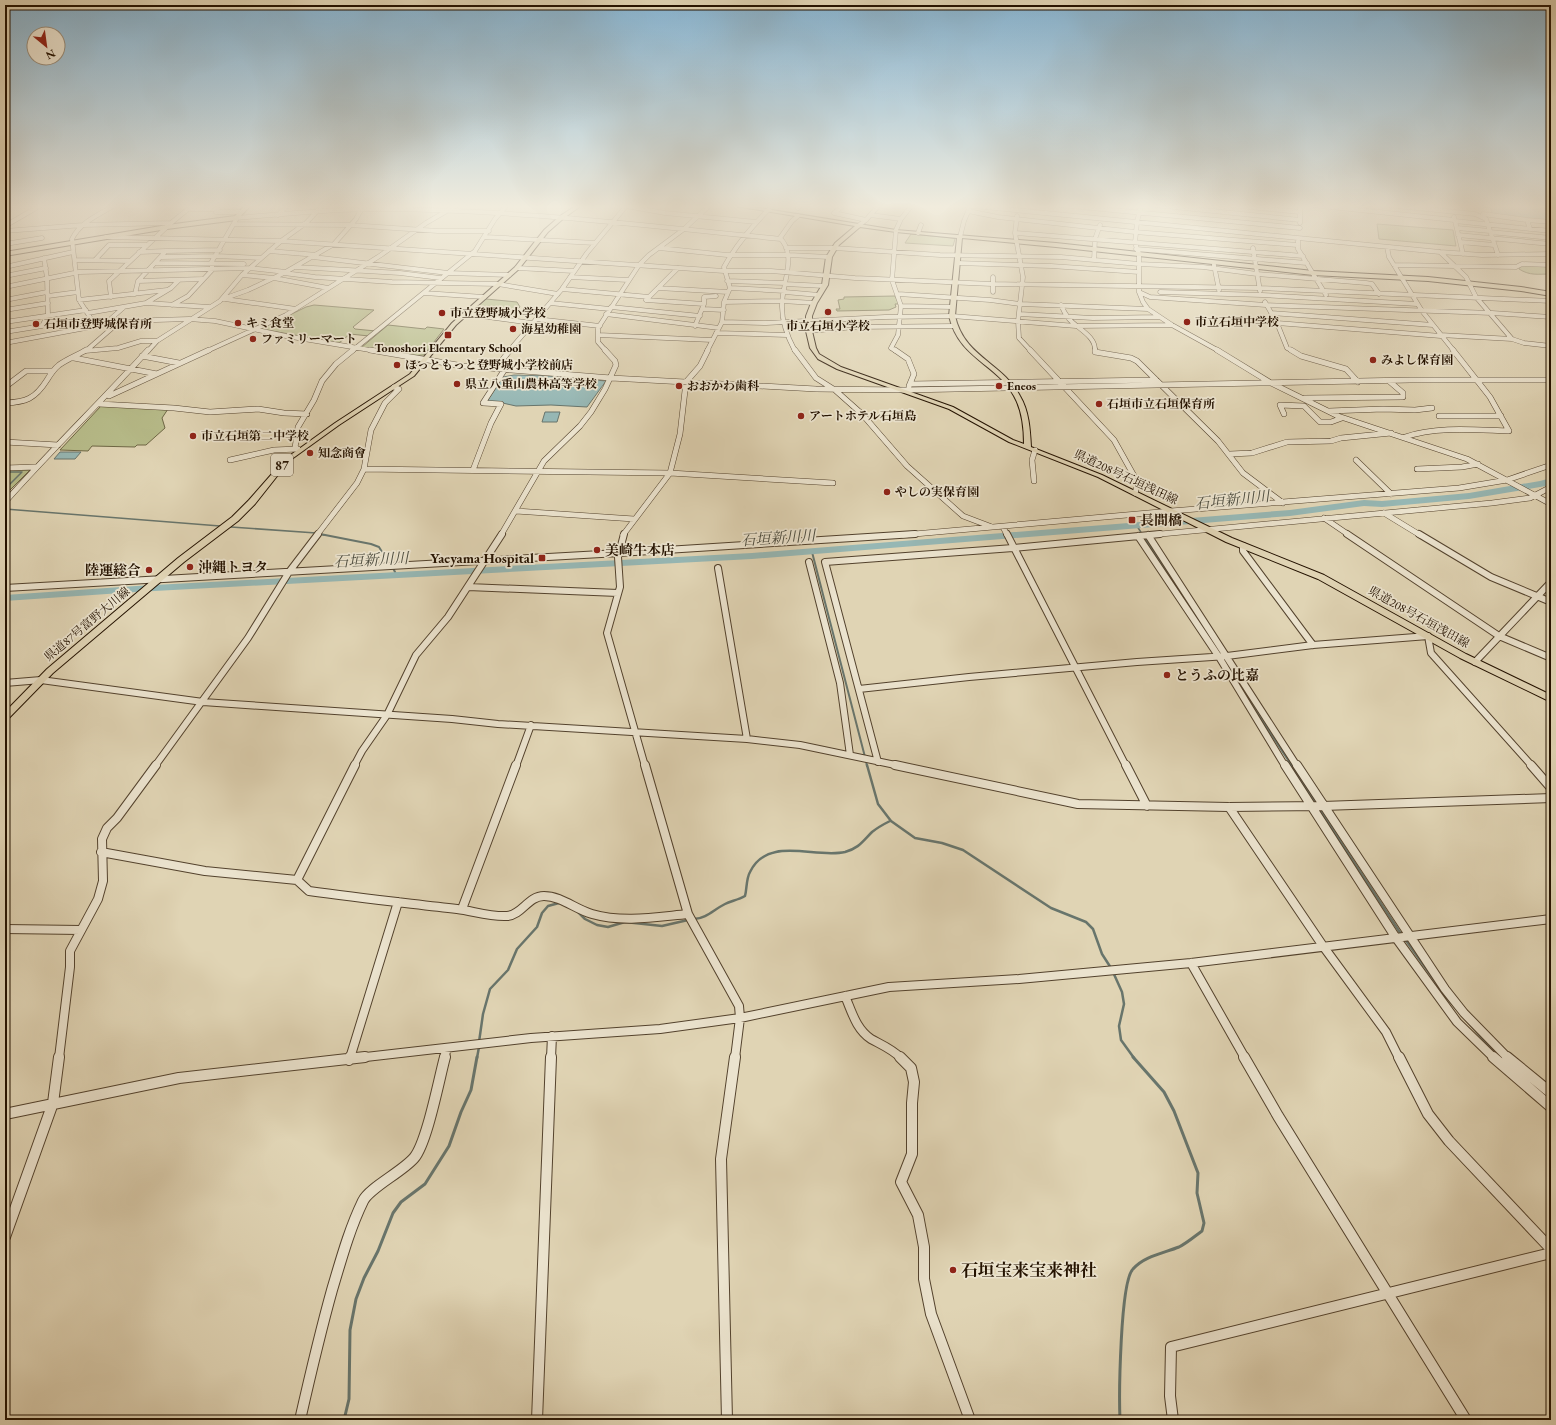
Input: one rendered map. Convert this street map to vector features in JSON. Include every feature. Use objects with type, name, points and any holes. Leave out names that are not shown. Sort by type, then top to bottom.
[{"type":"main road","name":"県道87号富野大川線","points":[[5,717],[40,680],[155,582],[235,519],[252,502],[297,449],[412,375],[425,361],[447,332],[512,272]]},
{"type":"main road","name":"県道208号石垣浅田線","points":[[827,272],[824,286],[814,303],[808,321],[813,348],[820,358],[839,368],[905,390],[951,408],[999,435],[1100,476],[1243,546],[1329,581],[1475,662],[1551,699]]},
{"type":"main road","points":[[956,272],[952,316],[954,326],[966,347],[1006,381],[1013,389],[1024,412],[1031,449]]},
{"type":"main road","points":[[1308,272],[1468,284],[1521,289],[1551,294]]},
{"type":"street","points":[[5,276],[28,272]]},
{"type":"street","points":[[5,332],[42,326],[48,316],[46,272]]},
{"type":"street","points":[[75,272],[79,300],[95,324]]},
{"type":"street","points":[[5,287],[75,272],[96,272]]},
{"type":"street","points":[[111,297],[108,283],[118,272]]},
{"type":"street","points":[[135,294],[138,281],[146,272]]},
{"type":"street","points":[[172,305],[188,296],[210,272]]},
{"type":"street","points":[[223,299],[246,272]]},
{"type":"street","points":[[274,272],[341,279],[498,284],[558,294]]},
{"type":"street","points":[[5,502],[36,467],[106,397],[157,341],[223,299],[248,290],[288,272]]},
{"type":"street","points":[[106,397],[180,364],[251,329],[286,315],[354,272]]},
{"type":"street","points":[[372,272],[440,278]]},
{"type":"street","points":[[437,272],[508,276]]},
{"type":"street","points":[[567,272],[574,272]]},
{"type":"street","points":[[496,368],[558,294],[574,272]]},
{"type":"street","points":[[297,880],[362,751],[387,716],[416,655],[448,617],[474,578],[552,451],[584,422],[596,406],[616,365],[615,361],[598,342],[600,326],[606,314],[634,272]]},
{"type":"street","points":[[637,309],[674,272]]},
{"type":"street","points":[[724,272],[728,292],[724,302],[722,322],[700,366],[686,382],[680,434],[670,473],[622,536],[618,573],[620,587],[607,633],[688,914],[739,1006],[740,1018],[721,1159],[726,1420]]},
{"type":"street","points":[[774,272],[892,280],[992,284],[1139,289],[1159,286],[1218,286],[1412,296],[1477,297],[1551,301]]},
{"type":"street","points":[[893,272],[892,280],[894,289],[898,294],[901,306],[898,335],[892,342],[891,348],[908,359],[914,374],[911,384],[905,390]]},
{"type":"street","points":[[1021,272],[1022,284],[1018,321],[1019,338],[1060,381],[1064,388],[1100,424],[1118,446],[1138,483],[1135,493]]},
{"type":"street","points":[[1131,272],[1139,272],[1139,289],[1143,302],[1148,309],[1172,325],[1229,357],[1271,383],[1342,418],[1391,432],[1456,454],[1478,464],[1551,504]]},
{"type":"street","points":[[1215,272],[1220,293],[1220,302]]},
{"type":"street","points":[[1236,272],[1372,284],[1379,294]]},
{"type":"street","points":[[1313,272],[1333,308],[1340,327]]},
{"type":"street","points":[[1398,272],[1422,312],[1490,397],[1509,431],[1430,432],[1413,434],[1405,437]]},
{"type":"street","points":[[1460,272],[1466,278],[1468,284],[1477,297],[1492,313],[1498,323],[1512,339]]},
{"type":"street","points":[[230,460],[264,452],[297,449],[298,428],[307,414],[322,381],[336,364],[357,349],[424,294],[434,283],[448,273]]},
{"type":"street","points":[[787,273],[785,292],[782,301],[787,335],[795,351],[811,372],[816,378],[836,390],[862,414],[907,466],[963,516],[994,528],[1004,530],[1171,511],[1458,488],[1510,481],[1551,465]]},
{"type":"street","points":[[1257,274],[1259,288],[1266,305],[1277,323],[1287,348],[1292,352],[1315,361],[1346,369],[1358,382]]},
{"type":"street","points":[[242,275],[274,278],[274,280],[328,288]]},
{"type":"street","points":[[570,277],[628,280]]},
{"type":"street","points":[[993,277],[993,292]]},
{"type":"street","points":[[138,281],[203,279]]},
{"type":"street","points":[[146,303],[167,290],[179,280]]},
{"type":"street","points":[[727,281],[824,286]]},
{"type":"street","points":[[1159,286],[1160,298]]},
{"type":"street","points":[[658,288],[728,292],[785,292],[819,294]]},
{"type":"street","points":[[562,289],[619,294],[724,310]]},
{"type":"street","points":[[1139,289],[1150,297],[1160,298],[1266,305],[1422,312],[1492,313],[1551,317]]},
{"type":"street","points":[[79,300],[167,290]]},
{"type":"street","points":[[5,300],[47,294],[78,292]]},
{"type":"street","points":[[695,326],[704,306],[704,297],[728,292]]},
{"type":"street","points":[[1160,292],[1220,293],[1417,304]]},
{"type":"street","points":[[424,294],[484,297]]},
{"type":"street","points":[[898,294],[1020,304],[1148,309]]},
{"type":"street","points":[[1143,302],[1145,299],[1150,297]]},
{"type":"street","points":[[223,299],[296,309]]},
{"type":"street","points":[[724,302],[782,301],[814,303]]},
{"type":"street","points":[[5,310],[48,303]]},
{"type":"street","points":[[5,322],[123,308],[146,303],[210,307]]},
{"type":"street","points":[[550,303],[637,309],[700,316]]},
{"type":"street","points":[[1061,305],[1068,317],[1093,342],[1096,348],[1095,352],[1131,358],[1137,361],[1156,380],[1164,385],[1218,440],[1247,477],[1283,503]]},
{"type":"street","points":[[901,306],[953,308]]},
{"type":"street","points":[[106,323],[123,308]]},
{"type":"street","points":[[1271,313],[1433,325]]},
{"type":"street","points":[[465,314],[600,326]]},
{"type":"street","points":[[606,314],[719,328]]},
{"type":"street","points":[[1019,314],[1068,317],[1159,317]]},
{"type":"street","points":[[722,322],[785,322],[899,316],[952,316],[1076,326],[1172,325]]},
{"type":"street","points":[[5,343],[95,324],[190,320],[215,321],[357,349],[462,366],[610,378],[836,390],[1013,389],[1389,381],[1551,380]]},
{"type":"street","points":[[5,403],[20,402],[30,399],[42,388],[53,371],[59,365],[87,350],[119,322]]},
{"type":"street","points":[[1277,323],[1441,336],[1512,339],[1524,343],[1551,346]]},
{"type":"street","points":[[809,331],[855,326],[954,326]]},
{"type":"street","points":[[716,333],[787,335]]},
{"type":"street","points":[[598,335],[712,340]]},
{"type":"street","points":[[87,350],[118,348],[141,341],[157,341]]},
{"type":"street","points":[[142,356],[180,364]]},
{"type":"street","points":[[74,358],[158,374]]},
{"type":"street","points":[[462,366],[464,374]]},
{"type":"street","points":[[473,470],[491,423],[501,404],[483,403],[505,369]]},
{"type":"street","points":[[5,387],[26,371],[53,371]]},
{"type":"street","points":[[911,384],[1006,381],[1156,380]]},
{"type":"street","points":[[1302,398],[1403,397],[1403,393],[1389,381]]},
{"type":"street","points":[[5,1237],[53,1103],[70,967],[70,951],[98,899],[103,881],[101,852],[102,839],[107,828],[117,818],[203,702],[248,638],[287,574],[357,483],[364,469],[371,430],[385,403],[399,389],[394,387]]},
{"type":"street","points":[[99,404],[174,408],[210,412],[258,409],[284,413],[307,414]]},
{"type":"street","points":[[1284,414],[1280,405],[1304,406],[1320,422],[1331,422],[1342,418]]},
{"type":"street","points":[[1327,411],[1383,409],[1415,410],[1432,408]]},
{"type":"street","points":[[1439,416],[1501,416]]},
{"type":"street","points":[[1230,454],[1252,452],[1287,442],[1331,441],[1341,438],[1383,435],[1391,432]]},
{"type":"street","points":[[5,442],[58,445]]},
{"type":"street","points":[[1031,449],[1034,481]]},
{"type":"street","points":[[1356,460],[1390,494]]},
{"type":"street","points":[[1417,469],[1462,467],[1478,464]]},
{"type":"street","points":[[5,468],[36,467]]},
{"type":"street","points":[[364,469],[670,473],[833,483]]},
{"type":"street","points":[[878,762],[825,562],[1138,536],[1206,528],[1492,503],[1533,495],[1551,487]]},
{"type":"street","points":[[516,511],[634,519]]},
{"type":"street","points":[[1384,513],[1491,577],[1551,602]]},
{"type":"street","points":[[1324,518],[1499,636],[1551,658]]},
{"type":"street","points":[[5,588],[155,582],[619,555],[994,528]]},
{"type":"street","points":[[1004,530],[1147,806]]},
{"type":"street","points":[[1148,535],[1323,806],[1409,937],[1445,988],[1464,1013],[1502,1053],[1551,1093]]},
{"type":"street","points":[[1138,536],[1218,656],[1309,805],[1396,938],[1457,1022],[1485,1050],[1551,1107]]},
{"type":"street","points":[[1243,546],[1243,551],[1313,645]]},
{"type":"street","points":[[809,562],[840,683],[850,755]]},
{"type":"street","points":[[718,568],[747,739]]},
{"type":"street","points":[[1475,662],[1551,582]]},
{"type":"street","points":[[468,587],[618,593]]},
{"type":"street","points":[[859,689],[1075,668],[1227,656],[1313,645],[1428,636],[1432,653],[1551,788]]},
{"type":"street","points":[[5,683],[40,680],[203,702],[387,716],[452,719],[498,724],[747,739],[800,745],[1078,804],[1229,807],[1323,806],[1551,798]]},
{"type":"street","points":[[462,909],[531,725]]},
{"type":"street","points":[[1229,807],[1322,946],[1386,1032],[1428,1114],[1450,1141],[1551,1249]]},
{"type":"street","points":[[101,852],[205,871],[297,880],[309,891],[462,909],[506,916],[515,915],[535,899],[542,896],[556,898],[591,914],[612,918],[688,914]]},
{"type":"street","points":[[349,1060],[398,902]]},
{"type":"street","points":[[5,1114],[179,1078],[552,1036],[660,1029],[740,1018],[889,987],[1019,980],[1192,963],[1551,919]]},
{"type":"street","points":[[5,929],[81,930]]},
{"type":"street","points":[[1192,963],[1278,1116],[1466,1420]]},
{"type":"street","points":[[845,996],[857,1025],[870,1038],[894,1052],[911,1068],[914,1082],[912,1103],[912,1154],[901,1182],[918,1215],[924,1247],[924,1279],[931,1314],[970,1420]]},
{"type":"street","points":[[537,1420],[552,1036]]},
{"type":"street","points":[[300,1420],[319,1338],[352,1227],[364,1199],[415,1157],[424,1137],[447,1048]]},
{"type":"street","points":[[1173,1420],[1170,1396],[1171,1346],[1389,1294],[1551,1253]]},
{"type":"green space","points":[[1524,272],[1551,272],[1551,274],[1527,273]]},
{"type":"green space","points":[[895,296],[899,304],[895,304],[896,307],[889,310],[837,311],[836,309],[840,309],[838,300],[844,299],[844,297]]},
{"type":"green space","points":[[486,299],[517,302],[520,307],[510,315],[499,317],[475,313],[472,311]]},
{"type":"green space","points":[[314,305],[374,310],[353,327],[355,329],[376,331],[369,336],[350,334],[339,343],[261,329],[306,307]]},
{"type":"green space","points":[[388,325],[425,329],[427,327],[444,329],[424,355],[412,356],[362,347]]},
{"type":"green space","points":[[101,406],[168,409],[162,418],[165,428],[146,445],[137,445],[135,447],[92,446],[88,451],[60,450]]},
{"type":"green space","points":[[5,470],[30,470],[5,495]]},
{"type":"water","points":[[514,375],[549,376],[606,381],[587,407],[551,405],[516,406],[487,401],[503,377]]},
{"type":"water","points":[[545,412],[560,412],[557,422],[542,422]]},
{"type":"water","points":[[60,452],[81,452],[75,459],[54,459]]},
{"type":"waterway","points":[[5,472],[22,472],[5,489]]},
{"type":"waterway","name":"石垣新川川","points":[[5,598],[136,589],[752,556],[1290,513],[1364,503],[1382,504],[1469,496],[1542,484],[1551,481]]},
{"type":"waterway","points":[[5,509],[220,526]]},
{"type":"waterway","points":[[1137,526],[1142,534]]},
{"type":"waterway","points":[[231,527],[316,533]]},
{"type":"waterway","points":[[324,535],[320,534],[371,544],[379,547],[390,565]]},
{"type":"waterway","points":[[1144,537],[1177,588]]},
{"type":"waterway","points":[[812,552],[865,757]]},
{"type":"waterway","points":[[393,568],[397,576]]},
{"type":"waterway","points":[[1241,688],[1292,766]]},
{"type":"waterway","points":[[866,761],[867,766]]},
{"type":"waterway","points":[[867,765],[878,804],[891,821],[915,838],[942,843],[963,850],[1051,908],[1086,922],[1093,929],[1102,954],[1111,968]]},
{"type":"waterway","points":[[1291,765],[1316,803]]},
{"type":"waterway","points":[[1319,809],[1401,934]]},
{"type":"waterway","points":[[694,919],[703,917],[725,904],[745,896],[750,872],[758,861],[768,854],[780,851],[820,853],[845,852],[857,847],[872,832],[890,821]]},
{"type":"waterway","points":[[479,1042],[483,1014],[490,989],[508,970],[517,949],[537,927],[542,913],[548,906],[559,903]]},
{"type":"waterway","points":[[577,911],[585,919],[597,925],[608,927],[625,922],[662,926],[688,920]]},
{"type":"waterway","points":[[1405,939],[1447,998],[1495,1053]]},
{"type":"waterway","points":[[1113,972],[1122,992],[1124,1004],[1119,1026],[1121,1040],[1134,1058]]},
{"type":"waterway","points":[[477,1058],[479,1047]]},
{"type":"waterway","points":[[344,1420],[349,1399],[350,1330],[356,1299],[364,1278],[378,1251],[393,1213],[401,1202],[425,1184],[449,1146],[461,1112],[471,1090],[477,1057]]},
{"type":"waterway","points":[[1120,1420],[1121,1341],[1125,1295],[1129,1278],[1133,1269],[1143,1261],[1154,1255],[1185,1244],[1202,1231],[1204,1223],[1197,1193],[1198,1173],[1174,1111],[1164,1092],[1133,1057]]},
{"type":"place","name":"市立石垣小学校","points":[[828,312]]},
{"type":"place","name":"市立登野城小学校","points":[[442,313]]},
{"type":"place","name":"市立石垣中学校","points":[[1187,322]]},
{"type":"place","name":"キミ食堂","points":[[238,323]]},
{"type":"place","name":"石垣市登野城保育所","points":[[36,324]]},
{"type":"place","name":"海星幼稚園","points":[[513,329]]},
{"type":"place","name":"Tonoshori Elementary School","points":[[448,335]]},
{"type":"place","name":"ファミリーマート","points":[[253,339]]},
{"type":"place","name":"みよし保育園","points":[[1373,360]]},
{"type":"place","name":"ほっともっと登野城小学校前店","points":[[397,365]]},
{"type":"place","name":"県立八重山農林高等学校","points":[[457,384]]},
{"type":"place","name":"おおかわ歯科","points":[[679,386]]},
{"type":"place","name":"Eneos","points":[[999,386]]},
{"type":"place","name":"石垣市立石垣保育所","points":[[1099,404]]},
{"type":"place","name":"アートホテル石垣島","points":[[801,416]]},
{"type":"place","name":"市立石垣第二中学校","points":[[193,436]]},
{"type":"place","name":"知念商會","points":[[310,453]]},
{"type":"place","name":"やしの実保育園","points":[[887,492]]},
{"type":"place","name":"長間橋","points":[[1132,520]]},
{"type":"place","name":"美崎牛本店","points":[[597,550]]},
{"type":"place","name":"Yaeyama Hospital","points":[[542,558]]},
{"type":"place","name":"沖縄トヨタ","points":[[190,567]]},
{"type":"place","name":"陸運総合","points":[[149,570]]},
{"type":"place","name":"とうふの比嘉","points":[[1167,675]]},
{"type":"place","name":"石垣宝来宝来神社","points":[[953,1270]]}]
